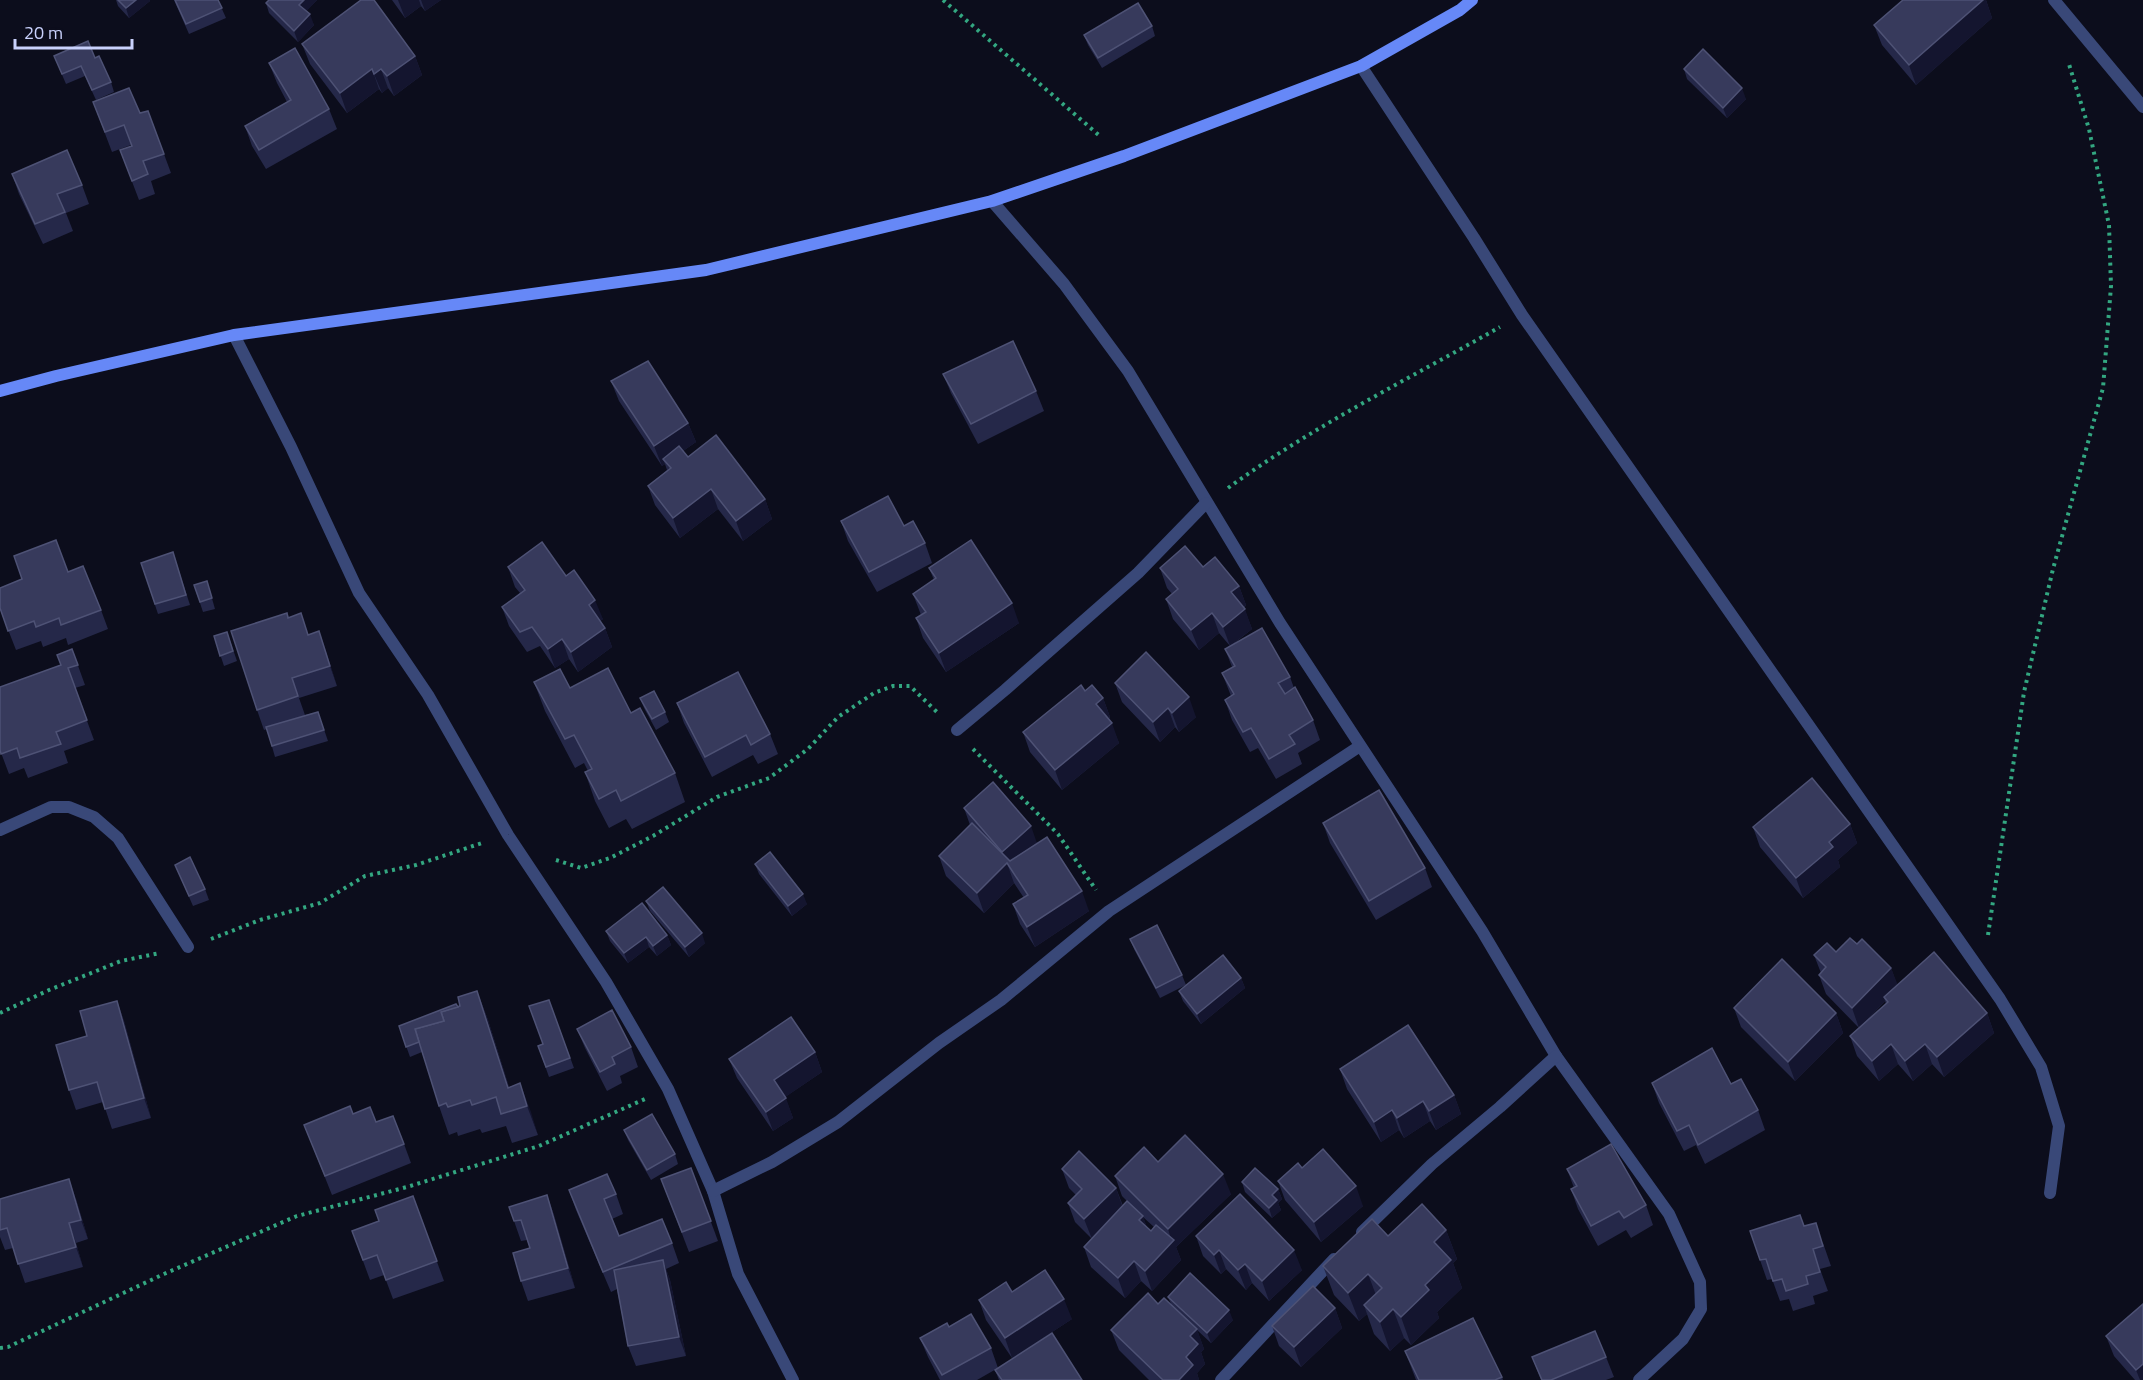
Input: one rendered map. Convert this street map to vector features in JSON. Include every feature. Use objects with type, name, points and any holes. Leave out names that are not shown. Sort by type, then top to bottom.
[{"type":"main road","points":[[0,391],[234,335],[706,270],[992,201],[1124,156],[1361,66],[1460,10],[1472,0]]},
{"type":"street","points":[[2054,0],[2143,107]]},
{"type":"street","points":[[1361,66],[1522,315],[2000,999],[2042,1067],[2059,1126],[2050,1193]]},
{"type":"street","points":[[992,201],[1064,284],[1128,371],[1206,503],[1360,746],[1415,826],[1482,931],[1556,1056],[1669,1214],[1700,1282],[1701,1309],[1683,1339],[1638,1380]]},
{"type":"street","points":[[234,335],[291,447],[360,593],[428,695],[508,835],[606,982],[668,1089],[712,1191],[738,1274],[793,1380]]},
{"type":"street","points":[[957,730],[1138,573],[1206,503]]},
{"type":"street","points":[[712,1191],[772,1162],[838,1122],[939,1043],[1001,1000],[1109,911],[1360,746]]},
{"type":"street","points":[[0,830],[51,807],[69,807],[93,817],[118,838],[188,947]]},
{"type":"street","points":[[1221,1380],[1348,1246],[1432,1164],[1556,1056]]},
{"type":"path","points":[[943,0],[1040,86],[1124,156]]},
{"type":"path","points":[[1982,974],[2024,692],[2053,569],[2103,388],[2111,286],[2109,225],[2089,129],[2066,54]]},
{"type":"path","points":[[1206,503],[1293,446],[1522,315]]},
{"type":"path","points":[[550,858],[581,868],[610,858],[654,836],[717,797],[769,778],[808,749],[838,717],[874,693],[893,686],[910,686],[957,730],[986,764],[1058,834],[1109,911]]},
{"type":"path","points":[[0,1013],[49,990],[121,962],[188,947],[261,920],[320,903],[365,876],[416,865],[508,835]]},
{"type":"path","points":[[0,1348],[8,1347],[164,1274],[297,1216],[407,1187],[539,1146],[668,1089]]},
{"type":"building","points":[[118,0],[136,0],[126,8]]},
{"type":"building","points":[[175,0],[218,0],[222,8],[186,24]]},
{"type":"building","points":[[269,0],[304,0],[299,5],[310,14],[294,31],[266,3]]},
{"type":"building","points":[[361,0],[374,0],[415,56],[387,76],[381,69],[374,74],[372,69],[340,93],[302,44]]},
{"type":"building","points":[[1903,0],[1983,0],[1909,65],[1874,25]]},
{"type":"building","points":[[1138,3],[1152,26],[1098,58],[1084,35]]},
{"type":"building","points":[[88,41],[95,58],[99,56],[111,82],[92,90],[81,66],[62,74],[54,56]]},
{"type":"building","points":[[295,48],[329,109],[259,150],[245,126],[291,100],[269,63]]},
{"type":"building","points":[[1703,49],[1742,88],[1723,108],[1684,69]]},
{"type":"building","points":[[129,88],[140,113],[148,111],[164,154],[143,161],[148,174],[132,181],[120,150],[132,146],[124,125],[105,132],[93,102]]},
{"type":"building","points":[[67,150],[82,185],[57,194],[65,212],[35,224],[12,174]]},
{"type":"building","points":[[1013,341],[1036,391],[971,424],[943,374]]},
{"type":"building","points":[[648,361],[688,423],[654,446],[611,381]]},
{"type":"building","points":[[716,435],[765,499],[736,521],[711,489],[673,518],[648,486],[671,468],[663,459],[679,446],[688,457]]},
{"type":"building","points":[[888,496],[904,526],[913,521],[925,543],[869,572],[841,521]]},
{"type":"building","points":[[56,540],[68,572],[83,566],[101,610],[61,625],[59,618],[36,627],[34,621],[8,631],[0,608],[0,588],[22,579],[14,556]]},
{"type":"building","points":[[971,540],[1012,603],[939,653],[916,618],[926,612],[913,594],[936,578],[929,568]]},
{"type":"building","points":[[542,542],[566,576],[574,570],[595,600],[589,605],[605,628],[571,652],[562,639],[548,649],[532,627],[520,632],[502,607],[525,590],[508,567]]},
{"type":"building","points":[[1185,546],[1203,567],[1215,557],[1239,586],[1231,592],[1245,609],[1223,627],[1212,613],[1191,630],[1166,599],[1178,589],[1160,568]]},
{"type":"building","points":[[173,552],[186,595],[155,604],[141,563]]},
{"type":"building","points":[[207,581],[212,598],[200,602],[194,585]]},
{"type":"building","points":[[287,613],[288,618],[301,613],[308,635],[319,631],[330,666],[292,678],[298,696],[257,710],[231,631]]},
{"type":"building","points":[[1262,628],[1290,677],[1278,683],[1285,694],[1295,687],[1313,720],[1289,735],[1295,744],[1269,759],[1251,728],[1243,732],[1225,700],[1234,694],[1222,673],[1235,666],[1225,649]]},
{"type":"building","points":[[227,632],[233,651],[220,656],[214,636]]},
{"type":"building","points":[[72,649],[78,665],[68,668],[87,720],[56,732],[61,744],[20,758],[17,748],[1,754],[0,687],[61,665],[57,655]]},
{"type":"building","points":[[1146,652],[1189,697],[1172,713],[1168,708],[1153,722],[1115,683]]},
{"type":"building","points":[[608,668],[631,713],[640,708],[675,773],[621,801],[616,790],[599,799],[585,772],[592,769],[574,735],[565,739],[534,682],[560,669],[570,688]]},
{"type":"building","points":[[738,672],[770,734],[751,745],[746,735],[705,757],[677,703]]},
{"type":"building","points":[[1081,685],[1085,691],[1092,685],[1103,698],[1096,704],[1112,723],[1055,770],[1023,732]]},
{"type":"building","points":[[654,691],[665,712],[652,719],[640,698]]},
{"type":"building","points":[[318,712],[324,730],[272,746],[266,727]]},
{"type":"building","points":[[1812,778],[1850,824],[1829,842],[1833,847],[1796,878],[1753,827]]},
{"type":"building","points":[[993,782],[1031,826],[1002,852],[964,808]]},
{"type":"building","points":[[1379,790],[1425,868],[1369,901],[1323,823]]},
{"type":"building","points":[[972,823],[1010,861],[1047,837],[1082,891],[1027,927],[1013,904],[1028,895],[1007,863],[977,893],[939,856]]},
{"type":"building","points":[[770,852],[803,894],[788,906],[755,864]]},
{"type":"building","points":[[190,857],[205,889],[189,896],[175,865]]},
{"type":"building","points":[[663,887],[702,933],[685,947],[646,901]]},
{"type":"building","points":[[642,903],[667,935],[653,946],[646,937],[624,953],[606,931]]},
{"type":"building","points":[[1157,925],[1182,975],[1156,988],[1130,939]]},
{"type":"building","points":[[1850,938],[1857,944],[1862,939],[1891,968],[1852,1008],[1819,975],[1826,967],[1814,955],[1827,943],[1836,952]]},
{"type":"building","points":[[1934,952],[1987,1013],[1937,1057],[1925,1044],[1905,1061],[1891,1044],[1872,1061],[1850,1036],[1888,1002],[1884,997]]},
{"type":"building","points":[[1223,955],[1241,978],[1197,1014],[1179,991]]},
{"type":"building","points":[[1782,959],[1836,1013],[1788,1062],[1734,1008]]},
{"type":"building","points":[[477,991],[508,1088],[520,1083],[527,1106],[501,1114],[496,1097],[472,1105],[470,1100],[448,1107],[446,1103],[439,1106],[415,1029],[444,1021],[441,1012],[460,1006],[458,997]]},
{"type":"building","points":[[549,1000],[570,1058],[546,1067],[538,1046],[543,1044],[529,1006]]},
{"type":"building","points":[[117,1001],[144,1098],[105,1109],[97,1082],[69,1090],[56,1045],[87,1036],[80,1011]]},
{"type":"building","points":[[456,1004],[458,1007],[441,1012],[444,1021],[415,1029],[419,1042],[406,1047],[399,1026]]},
{"type":"building","points":[[612,1010],[631,1047],[612,1057],[615,1064],[600,1072],[577,1029]]},
{"type":"building","points":[[791,1017],[815,1052],[774,1080],[786,1098],[766,1112],[729,1059]]},
{"type":"building","points":[[1408,1025],[1454,1095],[1429,1111],[1423,1101],[1397,1118],[1392,1110],[1374,1122],[1340,1069]]},
{"type":"building","points":[[1712,1048],[1731,1084],[1741,1079],[1758,1110],[1698,1145],[1689,1125],[1677,1131],[1652,1083]]},
{"type":"building","points":[[350,1106],[353,1114],[370,1107],[376,1122],[393,1116],[404,1144],[325,1176],[304,1125]]},
{"type":"building","points":[[652,1114],[675,1154],[647,1170],[624,1130]]},
{"type":"building","points":[[1185,1135],[1223,1174],[1168,1229],[1115,1176],[1144,1147],[1158,1162]]},
{"type":"building","points":[[1611,1144],[1646,1205],[1624,1218],[1619,1211],[1591,1226],[1571,1189],[1577,1186],[1567,1169]]},
{"type":"building","points":[[1323,1149],[1356,1186],[1314,1222],[1278,1181],[1298,1163],[1302,1168]]},
{"type":"building","points":[[1079,1151],[1116,1188],[1084,1219],[1068,1203],[1082,1189],[1062,1169]]},
{"type":"building","points":[[691,1168],[711,1221],[682,1232],[661,1179]]},
{"type":"building","points":[[1255,1168],[1278,1189],[1272,1195],[1277,1200],[1269,1208],[1242,1182]]},
{"type":"building","points":[[607,1174],[616,1194],[604,1199],[619,1236],[662,1219],[672,1243],[603,1272],[569,1190]]},
{"type":"building","points":[[69,1179],[81,1220],[69,1223],[76,1247],[18,1264],[7,1228],[0,1230],[0,1199]]},
{"type":"building","points":[[1240,1194],[1294,1250],[1262,1281],[1245,1264],[1238,1270],[1219,1250],[1214,1255],[1196,1236]]},
{"type":"building","points":[[547,1195],[568,1268],[521,1281],[513,1253],[530,1248],[521,1220],[514,1221],[509,1207]]},
{"type":"building","points":[[413,1196],[437,1261],[386,1280],[377,1255],[363,1260],[352,1231],[379,1221],[375,1210]]},
{"type":"building","points":[[1127,1201],[1143,1216],[1139,1220],[1151,1231],[1156,1225],[1174,1240],[1145,1271],[1134,1261],[1118,1278],[1084,1247]]},
{"type":"building","points":[[1422,1204],[1446,1230],[1434,1242],[1451,1260],[1425,1285],[1429,1290],[1401,1317],[1393,1309],[1380,1322],[1364,1305],[1382,1288],[1368,1274],[1348,1293],[1323,1266],[1372,1219],[1388,1236]]},
{"type":"building","points":[[1800,1215],[1804,1226],[1816,1223],[1823,1246],[1813,1249],[1820,1272],[1806,1276],[1808,1284],[1786,1291],[1782,1279],[1773,1281],[1766,1259],[1760,1260],[1750,1231]]},
{"type":"building","points":[[663,1260],[679,1337],[628,1346],[614,1270]]},
{"type":"building","points":[[1045,1270],[1064,1299],[1005,1338],[979,1300],[1006,1282],[1012,1292]]},
{"type":"building","points":[[1190,1273],[1229,1310],[1207,1333],[1168,1297]]},
{"type":"building","points":[[1313,1286],[1335,1308],[1294,1347],[1272,1326]]},
{"type":"building","points":[[1148,1293],[1158,1304],[1164,1298],[1197,1329],[1190,1336],[1198,1344],[1186,1357],[1193,1365],[1179,1380],[1163,1380],[1111,1330]]},
{"type":"building","points":[[2143,1304],[2143,1364],[2136,1370],[2106,1336]]},
{"type":"building","points":[[971,1314],[991,1348],[942,1375],[920,1338],[947,1323],[949,1327]]},
{"type":"building","points":[[1473,1318],[1502,1377],[1495,1380],[1419,1380],[1405,1351]]},
{"type":"building","points":[[1595,1331],[1606,1357],[1551,1380],[1542,1380],[1532,1357]]},
{"type":"building","points":[[1052,1333],[1082,1380],[1002,1380],[995,1370]]}]
